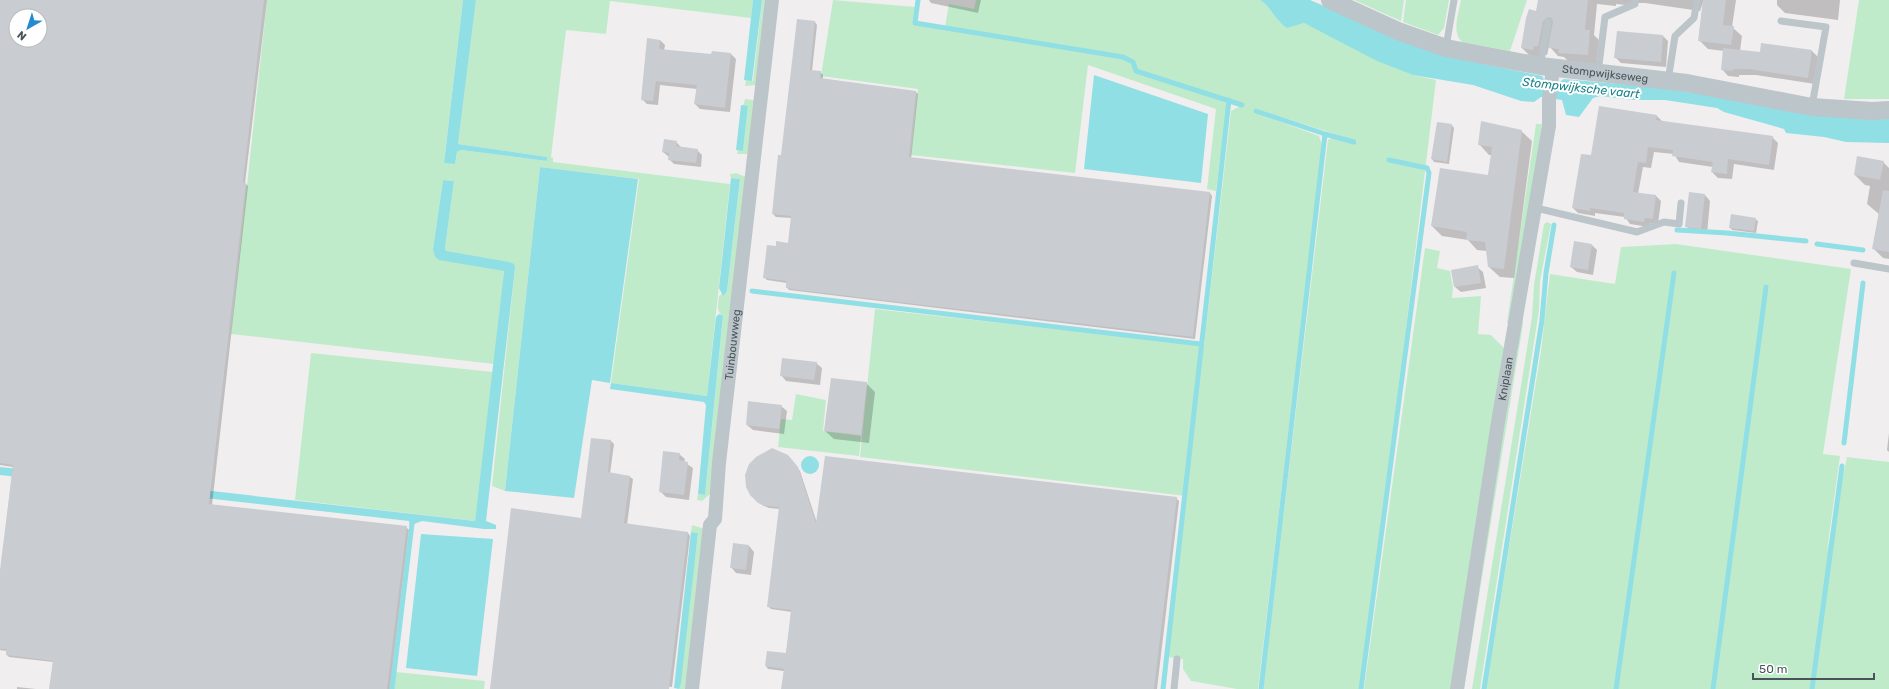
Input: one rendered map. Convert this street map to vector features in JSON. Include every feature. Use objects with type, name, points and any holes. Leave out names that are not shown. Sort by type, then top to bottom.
[{"type":"street","name":"Tuinbouwweg","points":[[692,689],[710,525],[715,519],[719,463],[772,0]]},
{"type":"street","name":"Stompwijkseweg","points":[[1330,0],[1398,30],[1446,48],[1548,72],[1598,73],[1668,81],[1724,89],[1812,107],[1889,110]]},
{"type":"street","name":"Kniplaan","points":[[1457,689],[1498,422],[1549,126],[1548,72]]},
{"type":"lane","points":[[1446,48],[1454,0]]},
{"type":"lane","points":[[1598,73],[1605,16],[1635,4],[1635,0]]},
{"type":"lane","points":[[1668,81],[1675,36],[1694,18],[1697,0]]},
{"type":"lane","points":[[1781,21],[1826,27],[1812,107]]},
{"type":"lane","points":[[1548,22],[1548,72]]},
{"type":"lane","points":[[1536,208],[1637,232],[1664,222],[1679,224],[1681,203]]},
{"type":"lane","points":[[1854,263],[1889,269]]},
{"type":"lane","points":[[1174,689],[1177,659]]},
{"type":"green space","points":[[267,0],[463,0],[444,162],[455,164],[457,152],[461,150],[547,161],[547,157],[458,144],[476,0],[753,0],[751,18],[610,1],[606,34],[566,30],[551,157],[553,158],[553,162],[730,184],[707,396],[611,383],[639,179],[540,167],[505,491],[492,486],[515,268],[446,251],[445,248],[454,181],[443,180],[433,249],[504,271],[494,364],[231,334]]},
{"type":"green space","points":[[762,0],[766,0],[757,85],[745,86],[746,80],[753,81]]},
{"type":"green space","points":[[833,0],[916,7],[916,23],[945,27],[949,4],[974,9],[976,0],[1260,0],[1279,21],[1287,27],[1304,23],[1413,75],[1436,80],[1405,337],[1359,689],[1263,689],[1328,140],[1333,137],[1356,144],[1357,141],[1257,109],[1256,113],[1319,136],[1322,145],[1258,689],[1237,689],[1191,681],[1183,669],[1183,659],[1167,657],[1186,496],[860,457],[875,309],[1204,346],[1231,111],[1242,105],[1242,103],[1145,74],[1227,103],[1216,191],[1207,189],[1216,109],[1088,65],[1075,173],[911,155],[918,89],[821,76]]},
{"type":"green space","points":[[1354,0],[1404,0],[1401,21]]},
{"type":"green space","points":[[1406,0],[1449,0],[1444,28],[1438,35],[1403,22]]},
{"type":"green space","points":[[1461,0],[1527,0],[1510,51],[1462,42],[1456,28]]},
{"type":"green space","points":[[1859,0],[1889,0],[1889,99],[1844,99]]},
{"type":"green space","points":[[745,99],[753,100],[755,103],[749,149],[747,154],[737,154],[738,150],[743,151],[748,106],[743,106]]},
{"type":"green space","points":[[1536,124],[1542,124],[1527,234],[1510,324],[1507,323]]},
{"type":"green space","points":[[736,173],[746,177],[710,494],[702,501],[697,500],[698,494],[705,495],[723,317],[718,310],[718,302],[719,296],[727,291],[740,179],[731,178],[730,174]]},
{"type":"green space","points":[[1547,222],[1551,224],[1540,281],[1539,310],[1480,689],[1472,689],[1532,317],[1534,285],[1544,224]]},
{"type":"green space","points":[[1676,244],[1851,269],[1823,454],[1840,456],[1827,551],[1847,457],[1889,462],[1889,689],[1486,689],[1541,351],[1550,274],[1615,284],[1621,247]]},
{"type":"green space","points":[[1425,248],[1440,251],[1437,268],[1450,271],[1453,288],[1452,298],[1481,296],[1478,334],[1491,335],[1504,348],[1452,689],[1364,689]]},
{"type":"green space","points":[[1523,306],[1523,324],[1464,689],[1461,689]]},
{"type":"green space","points":[[311,353],[493,372],[475,521],[295,500]]},
{"type":"green space","points":[[796,394],[826,400],[823,431],[861,436],[859,456],[778,447],[781,419],[792,420]]},
{"type":"green space","points":[[692,525],[705,529],[687,689],[679,689],[698,533],[691,532]]},
{"type":"green space","points":[[396,672],[485,681],[484,689],[394,689]]},
{"type":"water","points":[[463,0],[476,0],[458,144],[547,157],[547,161],[461,150],[457,152],[455,164],[444,163]]},
{"type":"water","points":[[753,0],[762,0],[752,81],[744,80]]},
{"type":"water","name":"Stompwijksche vaart","points":[[1260,0],[1310,0],[1416,45],[1460,59],[1542,76],[1545,81],[1558,83],[1564,79],[1641,86],[1889,117],[1889,143],[1846,142],[1824,137],[1786,133],[1784,129],[1724,112],[1717,108],[1665,100],[1634,100],[1600,96],[1593,98],[1579,117],[1566,115],[1562,100],[1541,97],[1534,102],[1521,101],[1473,85],[1413,75],[1377,61],[1304,23],[1287,28]]},
{"type":"water","points":[[1094,75],[1208,114],[1201,183],[1084,169]]},
{"type":"water","points":[[741,105],[748,106],[743,151],[736,150]]},
{"type":"water","points":[[540,167],[638,179],[610,383],[592,380],[574,498],[505,491]]},
{"type":"water","points":[[731,178],[740,179],[727,291],[723,296],[719,288]]},
{"type":"water","points":[[443,180],[454,181],[445,248],[446,251],[509,262],[514,264],[515,268],[486,521],[496,525],[496,529],[484,529],[422,521],[414,524],[411,531],[409,521],[0,475],[0,467],[475,521],[504,271],[439,260],[435,257],[433,249]]},
{"type":"water","points":[[719,314],[723,316],[705,495],[698,494],[706,405],[704,402],[610,389],[611,383],[707,396],[716,317]]},
{"type":"water","points":[[806,456],[814,456],[819,461],[817,472],[814,474],[806,474],[801,469],[801,461]]},
{"type":"water","points":[[691,532],[698,533],[681,683],[679,689],[674,688]]},
{"type":"water","points":[[421,534],[493,539],[477,676],[406,668]]},
{"type":"building","points":[[0,0],[264,0],[243,182],[246,183],[209,504],[407,526],[387,689],[49,689],[53,661],[6,655],[6,649],[0,649],[0,570],[13,465],[0,463]]},
{"type":"building","points":[[1538,0],[1588,0],[1585,30],[1590,30],[1588,55],[1558,53],[1559,49],[1548,48],[1553,22],[1552,18],[1548,17],[1543,21],[1538,46],[1534,46],[1533,50],[1521,48],[1529,9],[1536,11]]},
{"type":"building","points":[[1703,0],[1726,0],[1723,25],[1734,26],[1731,45],[1698,41]]},
{"type":"building","points":[[797,19],[815,21],[810,70],[821,71],[820,78],[916,91],[909,157],[1210,192],[1193,337],[798,290],[786,288],[786,281],[763,278],[767,245],[776,246],[776,241],[788,243],[791,216],[772,214],[778,155],[781,155]]},
{"type":"building","points":[[1617,31],[1663,35],[1661,62],[1614,58]]},
{"type":"building","points":[[647,38],[660,40],[659,49],[711,54],[712,51],[731,53],[725,108],[694,104],[697,85],[656,81],[653,101],[641,100]]},
{"type":"building","points":[[1761,43],[1812,50],[1808,78],[1749,69],[1733,69],[1732,71],[1721,70],[1723,48],[1760,52]]},
{"type":"building","points":[[1599,106],[1657,115],[1656,120],[1773,136],[1769,165],[1728,159],[1727,174],[1711,172],[1713,162],[1672,156],[1673,150],[1648,147],[1646,163],[1638,162],[1633,192],[1656,195],[1653,219],[1645,218],[1644,222],[1624,219],[1624,213],[1590,208],[1590,211],[1572,208],[1581,154],[1591,155]]},
{"type":"building","points":[[1481,121],[1522,130],[1504,269],[1488,267],[1485,242],[1466,240],[1467,232],[1431,226],[1440,168],[1488,175],[1492,147],[1478,145]]},
{"type":"building","points":[[1437,122],[1452,124],[1447,162],[1431,159]]},
{"type":"building","points":[[664,139],[677,141],[676,146],[698,149],[696,163],[668,160],[669,153],[662,152]]},
{"type":"building","points":[[1857,156],[1884,161],[1880,180],[1854,175]]},
{"type":"building","points":[[1883,190],[1889,191],[1889,252],[1872,249]]},
{"type":"building","points":[[1689,192],[1705,194],[1701,229],[1685,227]]},
{"type":"building","points":[[1731,214],[1756,218],[1754,231],[1729,228]]},
{"type":"building","points":[[1574,241],[1592,244],[1588,270],[1570,267]]},
{"type":"building","points":[[1478,265],[1481,283],[1454,287],[1451,270]]},
{"type":"building","points":[[782,358],[817,362],[814,380],[780,376]]},
{"type":"building","points":[[831,378],[867,382],[861,435],[824,431]]},
{"type":"building","points":[[748,401],[782,405],[779,429],[746,425]]},
{"type":"building","points":[[591,438],[611,440],[608,472],[630,476],[624,523],[688,532],[669,689],[490,689],[511,508],[581,518]]},
{"type":"building","points":[[772,448],[788,455],[798,467],[816,523],[825,456],[1177,497],[1154,689],[781,689],[784,669],[765,666],[767,651],[786,653],[791,610],[767,607],[779,507],[766,506],[758,503],[750,495],[746,487],[745,475],[749,464],[756,457]]},
{"type":"building","points":[[663,451],[680,453],[679,460],[688,462],[684,495],[659,492]]},
{"type":"building","points":[[733,543],[749,545],[746,570],[730,568]]},
{"type":"waterway","points":[[918,0],[915,23],[1123,57],[1133,62],[1136,71],[1242,105]]},
{"type":"waterway","points":[[1163,689],[1229,100]]},
{"type":"waterway","points":[[1256,111],[1354,142]]},
{"type":"waterway","points":[[1261,689],[1325,134]]},
{"type":"waterway","points":[[1361,689],[1429,173],[1427,168],[1389,160]]},
{"type":"waterway","points":[[1484,689],[1542,320],[1546,273],[1554,225]]},
{"type":"waterway","points":[[1677,230],[1727,233],[1806,241]]},
{"type":"waterway","points":[[1817,244],[1863,250]]},
{"type":"waterway","points":[[1616,689],[1674,273]]},
{"type":"waterway","points":[[1844,443],[1863,283]]},
{"type":"waterway","points":[[1713,689],[1766,287]]},
{"type":"waterway","points":[[752,291],[1201,344]]},
{"type":"waterway","points":[[1812,689],[1842,466]]},
{"type":"waterway","points":[[392,689],[412,524]]}]
